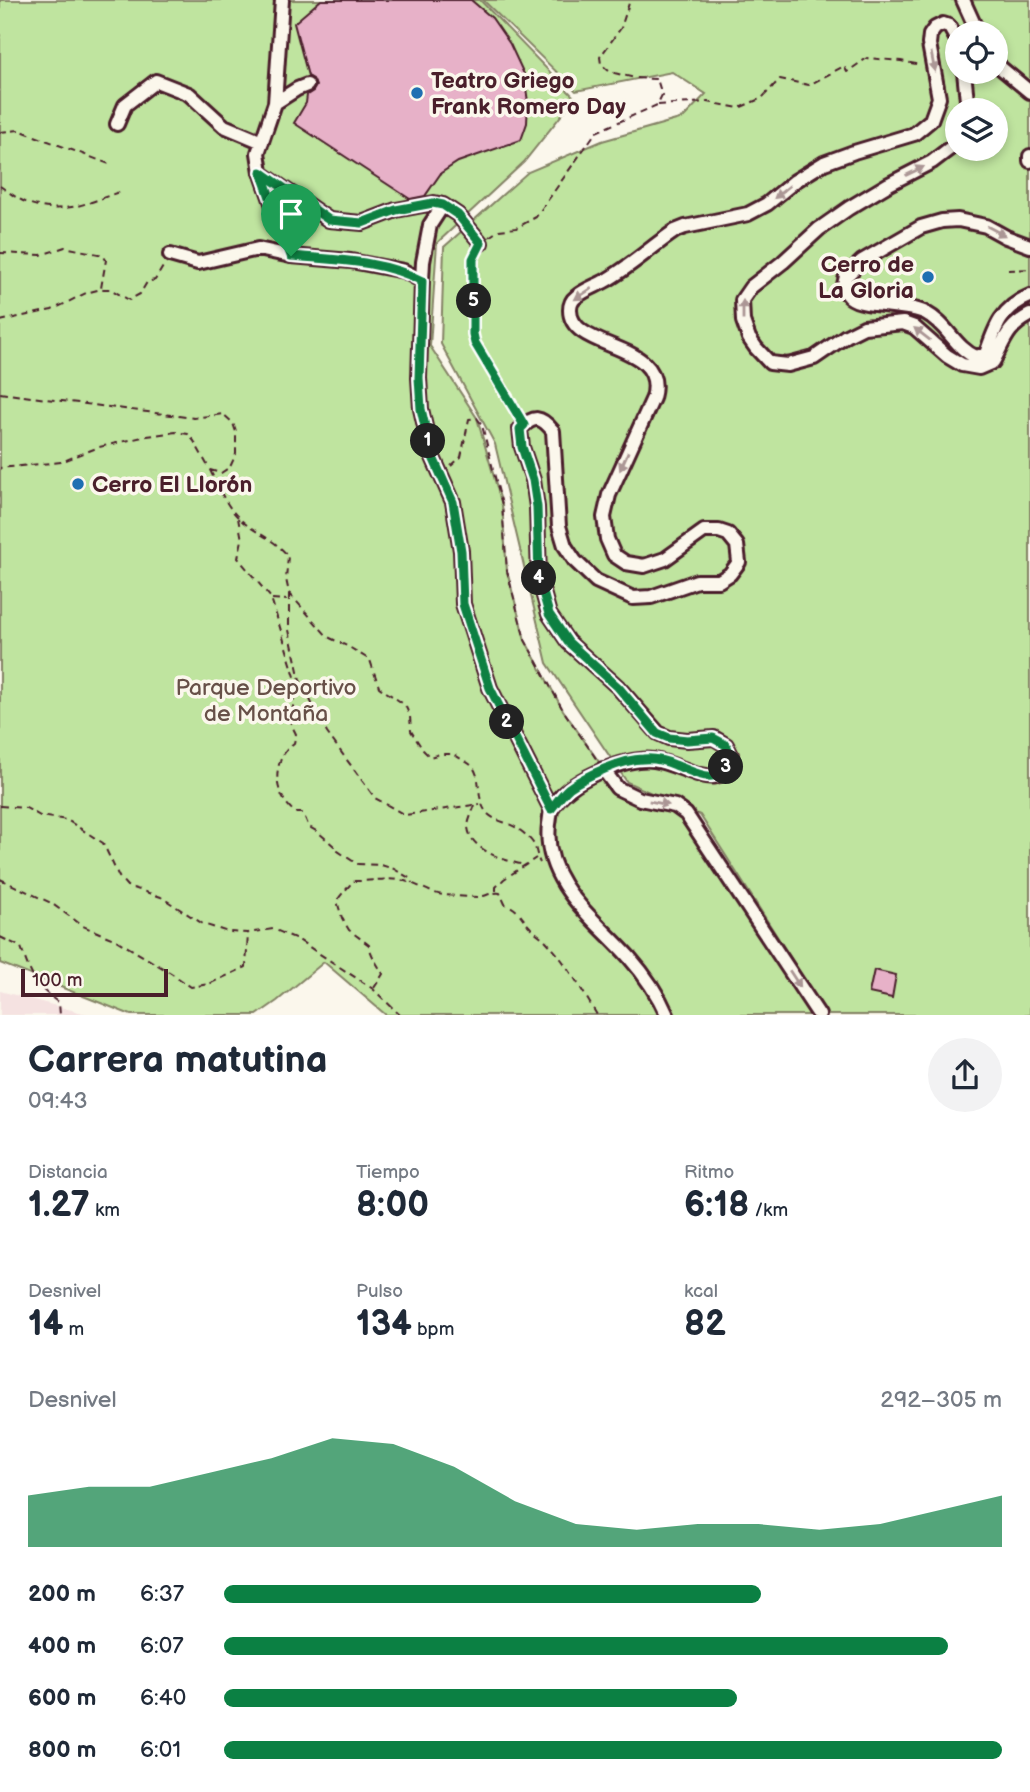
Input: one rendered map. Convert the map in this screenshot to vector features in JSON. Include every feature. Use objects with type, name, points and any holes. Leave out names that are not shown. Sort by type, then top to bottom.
[{"type":"street","points":[[282,0],[275,103],[258,153],[261,172],[291,256]]},
{"type":"street","points":[[963,0],[973,21]]},
{"type":"street","points":[[667,1015],[661,1000],[630,958],[569,892],[553,862],[548,832],[551,809],[568,789],[603,769],[642,758],[673,764],[703,777],[717,776],[727,766],[731,755],[726,745],[713,738],[687,740],[669,738],[657,733],[618,687],[568,642],[549,614],[539,578],[537,507],[533,480],[522,447],[520,429],[536,418],[545,421],[553,430],[559,526],[565,546],[575,561],[596,581],[633,598],[651,597],[697,581],[719,581],[730,574],[739,562],[737,545],[728,534],[719,531],[704,531],[665,559],[644,566],[626,563],[614,555],[607,540],[604,517],[609,495],[656,386],[652,371],[638,358],[576,329],[569,306],[575,298],[620,272],[675,231],[748,214],[767,204],[795,181],[824,163],[914,134],[931,120],[939,98],[929,44],[930,35],[935,28],[945,25]]},
{"type":"street","points":[[1008,74],[1030,92]]},
{"type":"street","points":[[117,124],[125,105],[156,81],[189,94],[224,125],[262,142]]},
{"type":"street","points":[[275,103],[307,85]]},
{"type":"street","points":[[945,152],[819,229],[751,287],[742,300],[743,321],[749,338],[770,362],[788,365],[814,358],[846,335],[864,327],[903,323],[914,327],[947,356],[962,365],[993,362],[1005,335],[1030,315]]},
{"type":"street","points":[[261,172],[329,220],[362,223],[396,210],[433,203],[443,205],[458,215],[481,243]]},
{"type":"street","points":[[443,205],[430,225],[423,262],[419,378],[421,409],[431,453],[453,502],[461,551],[463,604],[490,688],[551,809]]},
{"type":"street","points":[[977,363],[943,326],[927,314],[912,308],[852,299],[843,289],[846,276],[862,261],[921,227],[942,221],[958,220],[986,226],[1030,246]]},
{"type":"street","points":[[170,255],[198,263],[258,249],[404,271],[422,281]]},
{"type":"street","points":[[977,363],[986,354],[1003,314],[1019,300],[1030,296]]},
{"type":"street","points":[[603,769],[617,788],[640,799],[675,806],[686,814],[819,1015]]},
{"type":"path","points":[[630,0],[621,28],[600,57],[601,64],[610,72],[635,78],[657,79],[662,96],[657,105]]},
{"type":"path","points":[[524,425],[475,343],[473,259],[481,243],[499,230],[516,228],[536,218],[596,132],[657,105],[708,102],[738,108],[761,98],[780,79],[809,85],[844,66],[848,72],[867,58],[921,65],[935,75]]},
{"type":"path","points":[[0,132],[19,130],[110,164]]},
{"type":"path","points":[[0,186],[27,203],[55,210],[84,205],[119,192]]},
{"type":"path","points":[[0,253],[41,255],[65,247],[103,255],[106,260],[101,289]]},
{"type":"path","points":[[0,321],[52,310],[86,293],[101,289],[110,289],[129,300],[140,294],[147,282],[155,280],[170,255]]},
{"type":"path","points":[[1007,270],[1030,269]]},
{"type":"path","points":[[0,393],[194,418],[223,414],[233,423],[236,432],[236,454],[230,467],[221,473],[210,470]]},
{"type":"path","points":[[441,475],[461,457],[469,419],[477,418],[482,425],[502,505],[507,571],[525,640],[563,710],[603,769]]},
{"type":"path","points":[[0,468],[61,462],[99,447],[147,436],[176,432],[188,434],[210,470],[228,508],[247,525],[279,545],[288,556],[286,579],[289,593],[289,630],[298,680],[291,724],[296,734],[294,743],[287,749],[279,765],[276,779],[289,808],[296,813],[303,813],[309,827],[357,864],[381,865],[394,869],[411,879],[412,883]]},
{"type":"path","points":[[238,517],[242,540],[239,558],[271,598],[298,680],[327,733],[375,797],[405,815],[481,804]]},
{"type":"path","points":[[289,593],[328,637],[349,646],[370,660],[379,687],[405,705],[410,716],[411,731],[423,750],[430,757],[454,754],[472,766],[478,780],[481,804],[493,819],[507,822],[523,832],[535,845],[540,863],[553,862]]},
{"type":"path","points":[[271,598],[289,600]]},
{"type":"path","points":[[475,805],[468,827],[476,845],[507,861],[525,865]]},
{"type":"path","points":[[0,806],[26,808],[40,816],[67,820],[103,843],[119,877],[127,886],[161,897],[203,923],[229,932],[248,933],[273,929],[297,939],[373,989],[400,1015]]},
{"type":"path","points":[[496,892],[496,887],[504,879],[537,858]]},
{"type":"path","points":[[373,989],[383,974],[370,954],[369,945],[349,930],[337,901],[353,881],[389,878],[412,883],[426,891],[442,895],[479,897],[500,893],[505,904],[512,906],[551,947],[597,1015]]},
{"type":"path","points":[[0,879],[51,903],[83,926],[116,940],[191,987],[209,984],[246,967],[248,933]]},
{"type":"path","points":[[0,937],[20,947],[28,970],[43,991],[59,1003],[60,1015]]},
{"type":"shaded area","points":[[0,991],[90,1015],[0,1015]]},
{"type":"green space","name":"Parque Deportivo de Montaña","points":[[0,0],[480,0],[575,98],[524,162],[437,243],[430,346],[477,418],[502,505],[507,571],[525,640],[563,710],[617,788],[686,814],[821,1015],[386,1015],[324,962],[257,1015],[131,1015],[0,963]]},
{"type":"green space","points":[[483,0],[1030,0],[1030,1015],[827,1015],[700,815],[627,782],[547,663],[495,444],[441,344],[444,247],[528,172],[602,141],[683,118],[706,94],[672,72],[576,91]]},
{"type":"building","name":"Teatro Griego Frank Romero Day","points":[[321,0],[471,0],[492,18],[510,44],[524,74],[528,102],[527,123],[521,140],[458,162],[441,173],[425,196],[410,199],[294,123],[306,103],[307,95],[316,86],[308,76],[294,23]]},
{"type":"building","points":[[874,970],[896,975],[892,998],[869,993]]},
{"type":"place","name":"Teatro Griego Frank Romero Day","points":[[417,93]]},
{"type":"place","name":"Cerro de La Gloria","points":[[928,277]]},
{"type":"place","name":"Cerro El Llorón","points":[[78,484]]},
{"type":"route","points":[[261,172],[329,220],[362,223],[396,210],[433,203],[443,205],[458,215],[481,243],[473,259],[473,334],[475,343],[524,425],[520,429],[522,447],[533,480],[537,507],[539,578],[549,614],[568,642],[618,687],[657,733],[669,738],[687,740],[713,738],[726,745],[731,755],[727,766],[717,776],[703,777],[673,764],[642,758],[603,769],[568,789],[551,809],[490,688],[463,604],[461,551],[453,502],[431,453],[421,409],[419,378],[422,281],[404,271],[351,261],[291,256],[261,172]]}]
